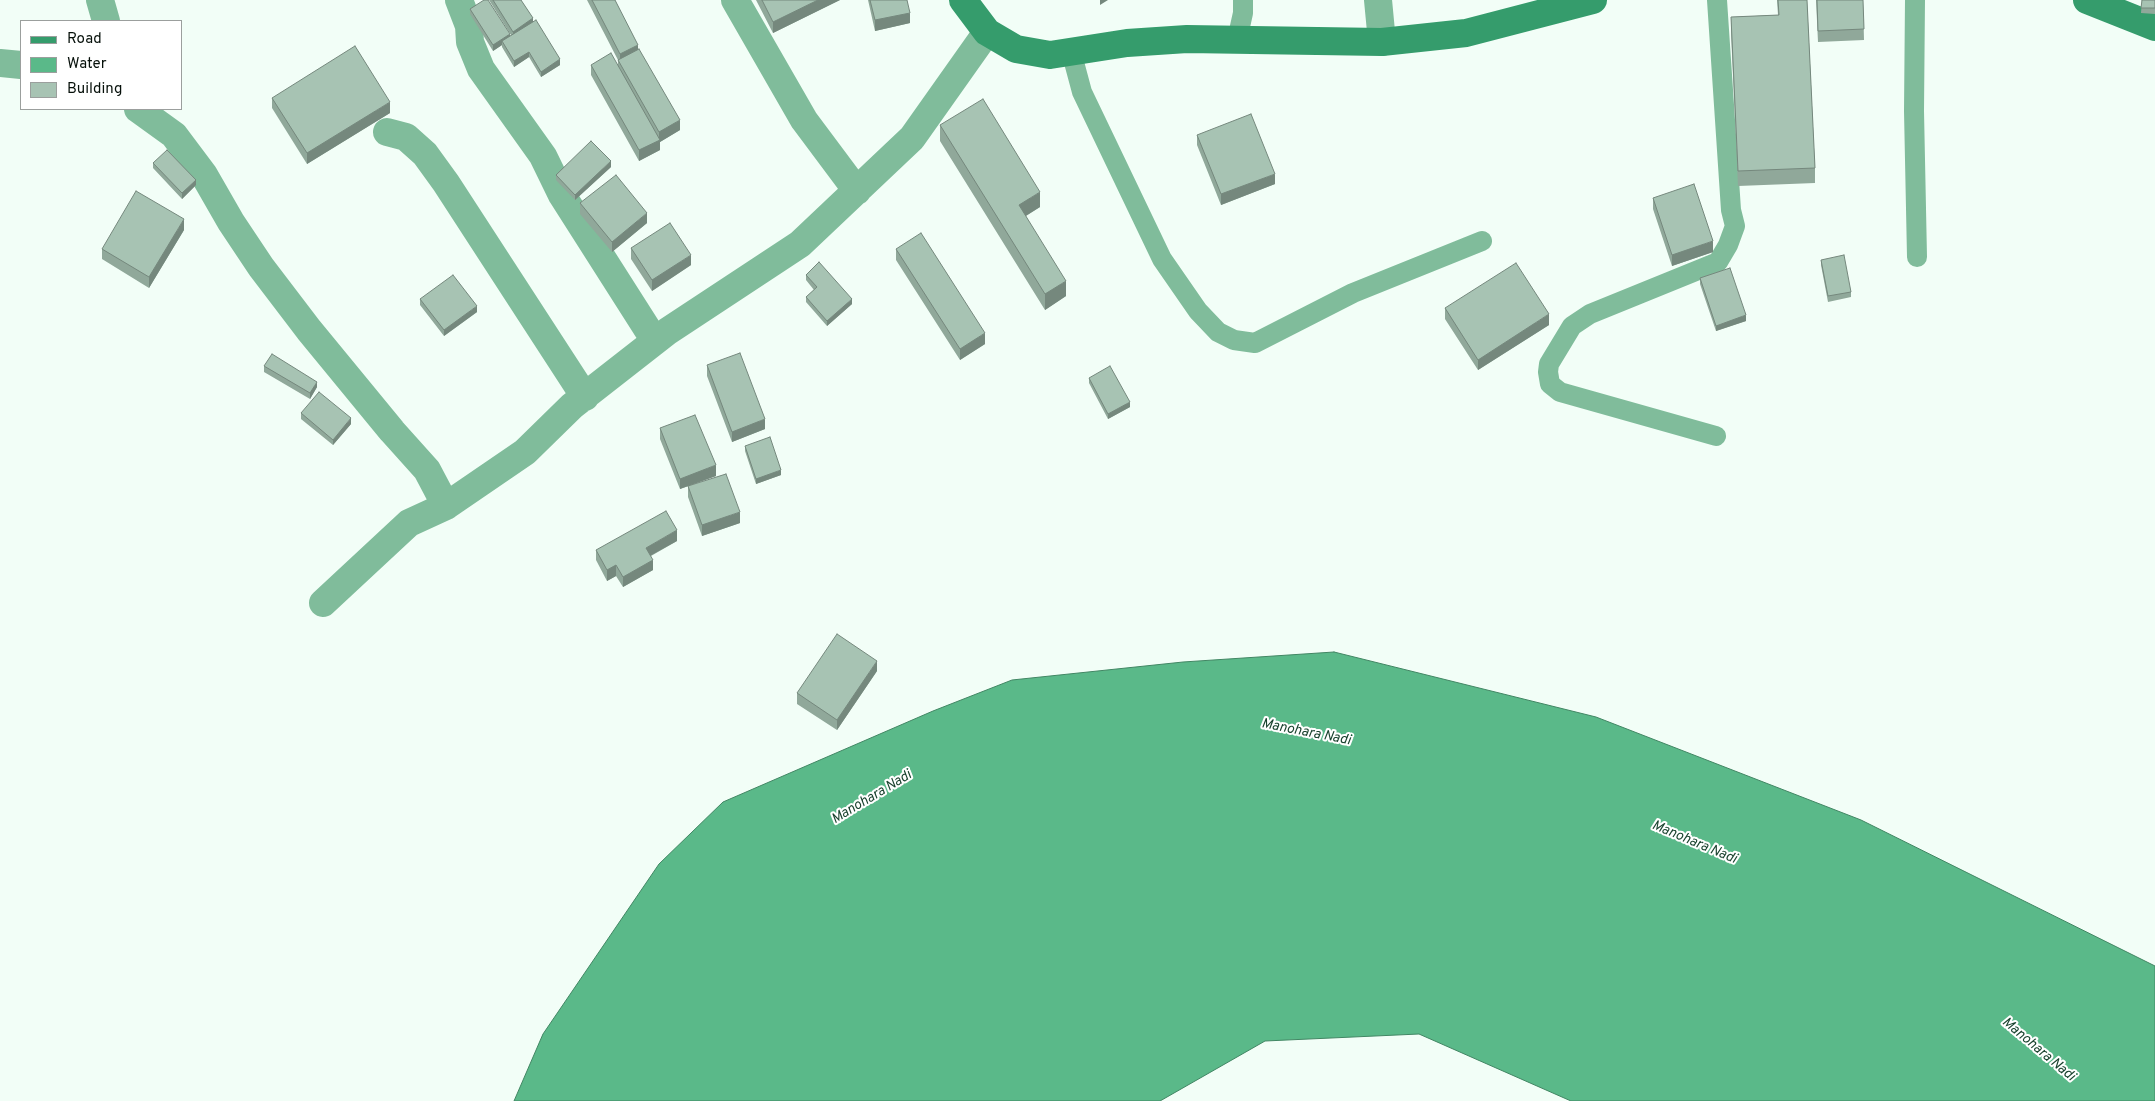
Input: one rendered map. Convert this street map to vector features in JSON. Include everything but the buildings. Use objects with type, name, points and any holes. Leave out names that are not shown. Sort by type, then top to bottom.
[{"type":"street","points":[[100,0],[106,20]]},
{"type":"street","points":[[459,0],[469,26],[470,42],[480,69],[543,156],[562,195],[655,341]]},
{"type":"street","points":[[735,0],[804,120],[857,191]]},
{"type":"street","points":[[963,0],[987,32],[1016,49],[1050,55],[1127,43],[1188,39],[1382,42],[1466,33],[1593,0]]},
{"type":"street","points":[[1378,0],[1382,42]]},
{"type":"street","points":[[2087,0],[2155,27]]},
{"type":"street","points":[[323,603],[409,522],[446,506],[526,452],[572,406],[655,341],[800,244],[912,138],[987,32]]},
{"type":"street","points":[[0,63],[20,65]]},
{"type":"street","points":[[139,110],[174,135],[204,175],[231,222],[261,267],[309,330],[392,432],[427,470],[446,506]]},
{"type":"street","points":[[387,132],[406,137],[424,154],[451,191],[585,397]]},
{"type":"lane","points":[[1237,40],[1243,0]]},
{"type":"lane","points":[[1716,436],[1560,392],[1550,384],[1548,372],[1549,364],[1572,326],[1590,314],[1718,262],[1728,245],[1735,226],[1731,210],[1718,0]]},
{"type":"lane","points":[[1915,0],[1914,111],[1917,257]]},
{"type":"lane","points":[[1071,52],[1082,92],[1162,259],[1198,311],[1218,332],[1234,340],[1255,343],[1353,292],[1482,241]]},
{"type":"water","name":"Manohara Nadi","points":[[1334,652],[1596,717],[1861,820],[2155,966],[2155,1101],[1571,1101],[1419,1034],[1265,1041],[1160,1101],[514,1101],[543,1034],[659,864],[723,802],[933,711],[1012,680],[1183,662]]}]
